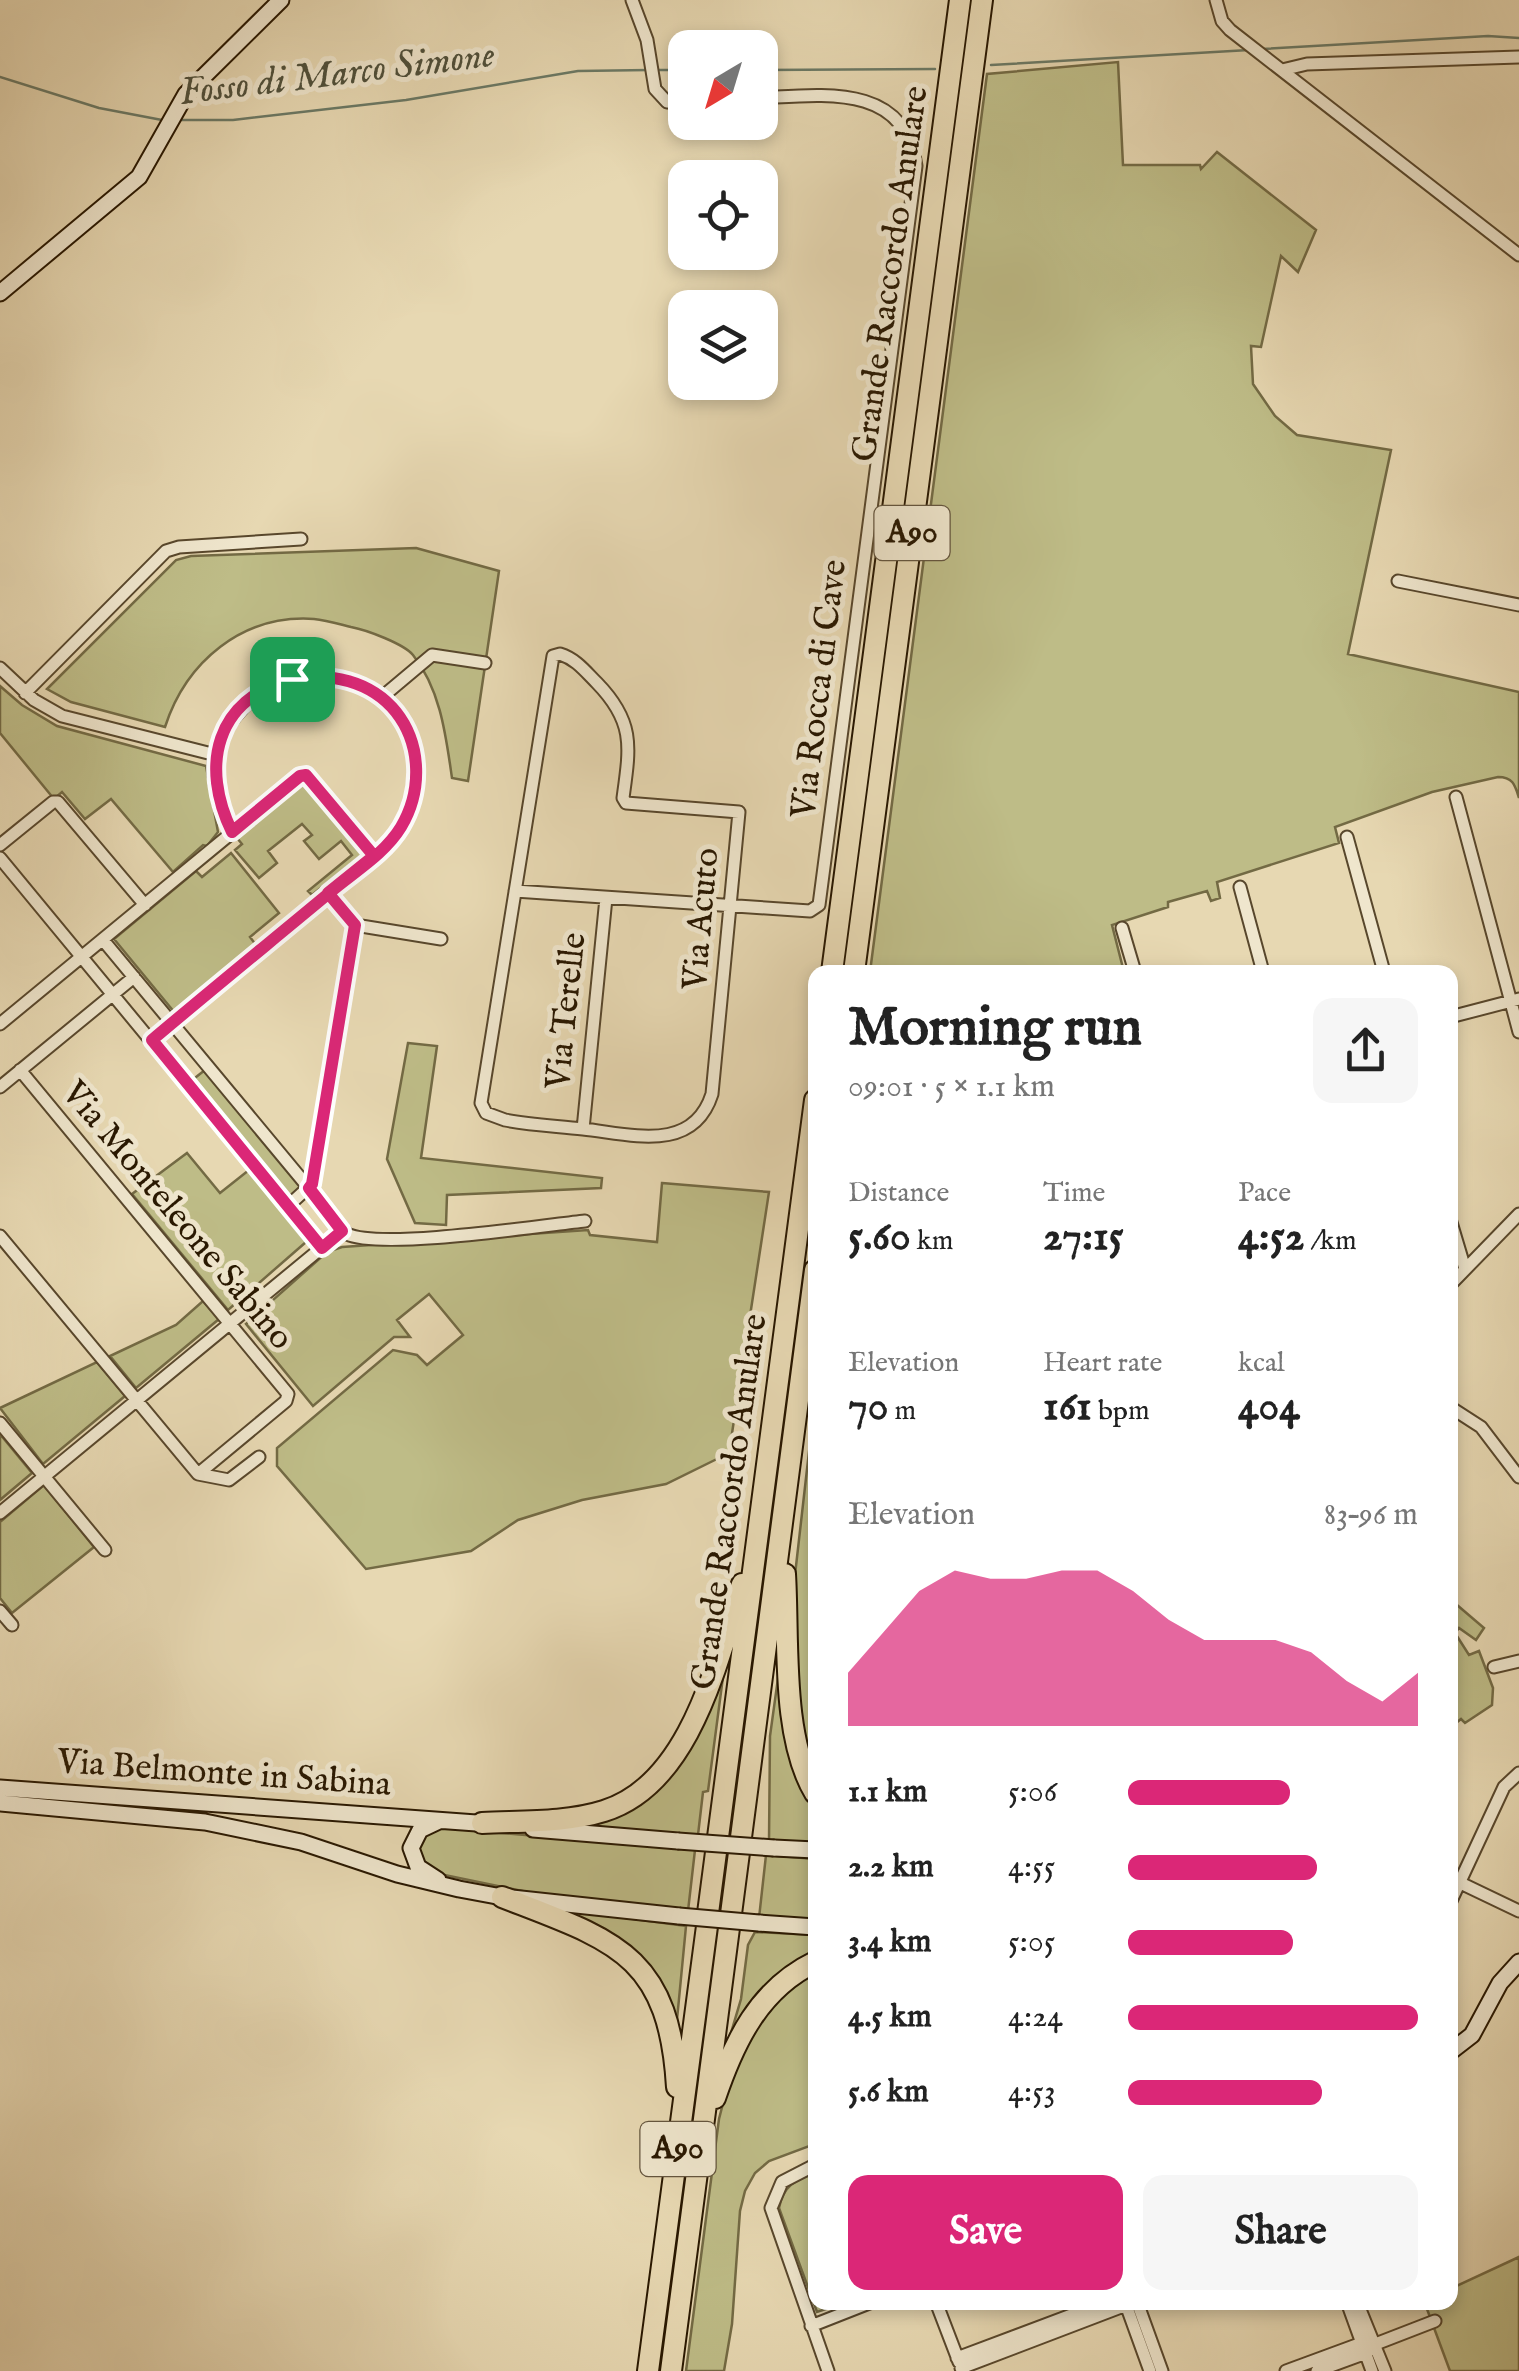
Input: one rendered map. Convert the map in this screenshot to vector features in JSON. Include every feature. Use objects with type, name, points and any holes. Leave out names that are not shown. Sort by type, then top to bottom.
[{"type":"highway","name":"Grande Raccordo Anulare","points":[[833,965],[960,0]]},
{"type":"highway","name":"Grande Raccordo Anulare","points":[[855,965],[982,0]]},
{"type":"highway","name":"Grande Raccordo Anulare","points":[[648,2371],[808,1153]]},
{"type":"highway","name":"Grande Raccordo Anulare","points":[[671,2371],[808,1323]]},
{"type":"highway","points":[[780,1537],[796,1744],[808,1781]]},
{"type":"highway","points":[[482,1822],[600,1813],[628,1800],[660,1773],[688,1732],[719,1655],[757,1539]]},
{"type":"highway","points":[[502,1897],[594,1934],[639,1969],[657,1995],[670,2026],[680,2131]]},
{"type":"highway","points":[[699,2158],[720,2084],[754,2013],[784,1981],[808,1966]]},
{"type":"main road","points":[[0,293],[134,182],[197,81],[281,0]]},
{"type":"main road","points":[[0,1779],[36,1791]]},
{"type":"main road","name":"Via Belmonte in Sabina","points":[[0,1788],[808,1850]]},
{"type":"main road","name":"Via Belmonte in Sabina","points":[[0,1803],[166,1816],[214,1824],[302,1842],[397,1874],[502,1897],[808,1926]]},
{"type":"main road","name":"Via Belmonte in Sabina","points":[[443,1820],[425,1826],[417,1834],[412,1854],[422,1871],[459,1889]]},
{"type":"main road","points":[[1458,2045],[1472,2034],[1500,1983],[1519,1962]]},
{"type":"street","points":[[632,0],[654,83],[658,94],[668,102]]},
{"type":"street","points":[[1216,0],[1222,20],[1230,30],[1519,254]]},
{"type":"street","points":[[1282,70],[1307,64],[1519,56]]},
{"type":"street","name":"Via Rocca di Cave","points":[[515,891],[810,911],[817,908],[820,900],[916,176],[915,155],[906,132],[864,99],[829,95],[778,97]]},
{"type":"street","points":[[25,692],[166,552],[179,547],[301,539]]},
{"type":"street","points":[[1398,581],[1519,605]]},
{"type":"street","name":"Via Acuto","points":[[560,654],[573,658],[612,698],[622,715],[629,740],[623,798],[626,803],[738,812],[714,1086],[704,1112],[687,1129],[665,1137],[500,1119],[486,1113],[481,1103],[515,891],[553,656],[560,654]]},
{"type":"street","points":[[382,697],[432,655],[485,662]]},
{"type":"street","points":[[0,668],[25,692],[62,716],[216,755]]},
{"type":"street","points":[[152,1040],[374,856],[402,824],[411,806],[416,780],[415,758],[398,714],[382,697],[354,682],[328,677],[304,677],[260,692],[224,732],[216,755],[217,796],[232,832]]},
{"type":"street","points":[[0,1024],[300,776],[306,775],[374,856]]},
{"type":"street","points":[[1456,797],[1515,1000],[1519,1032]]},
{"type":"street","points":[[0,845],[58,802],[145,905]]},
{"type":"street","points":[[1347,837],[1382,965]]},
{"type":"street","points":[[0,858],[322,1248]]},
{"type":"street","points":[[1240,887],[1261,965]]},
{"type":"street","points":[[328,893],[355,925],[441,939]]},
{"type":"street","name":"Via Terelle","points":[[583,1129],[606,898]]},
{"type":"street","points":[[288,1206],[312,1184],[355,925]]},
{"type":"street","points":[[1122,928],[1133,965]]},
{"type":"street","points":[[103,940],[342,1231],[362,1239],[400,1239],[585,1221]]},
{"type":"street","points":[[0,1087],[134,977]]},
{"type":"street","points":[[1458,1015],[1515,1000]]},
{"type":"street","points":[[184,1079],[205,1062]]},
{"type":"street","name":"Via Monteleone Sabino","points":[[20,1070],[288,1397],[198,1474]]},
{"type":"street","points":[[1458,1276],[1519,1214]]},
{"type":"street","points":[[0,1513],[342,1231]]},
{"type":"street","points":[[0,1236],[198,1474],[229,1480],[259,1457]]},
{"type":"street","points":[[1458,1248],[1464,1270]]},
{"type":"street","points":[[1458,1412],[1481,1427],[1519,1477]]},
{"type":"street","points":[[0,1423],[105,1550]]},
{"type":"street","points":[[0,1611],[12,1625]]},
{"type":"street","points":[[1494,1667],[1519,1661]]},
{"type":"street","points":[[1458,1872],[1504,1787],[1519,1773]]},
{"type":"street","points":[[1458,1881],[1519,1911]]},
{"type":"street","points":[[808,2169],[789,2177],[776,2192],[772,2215],[828,2371]]},
{"type":"street","points":[[812,2326],[852,2310]]},
{"type":"street","points":[[939,2310],[960,2366]]},
{"type":"street","points":[[960,2366],[1088,2310]]},
{"type":"street","points":[[960,2366],[1111,2310]]},
{"type":"street","points":[[1132,2310],[1150,2371]]},
{"type":"street","points":[[1133,2310],[1162,2371]]},
{"type":"street","points":[[1351,2310],[1367,2347],[1385,2371]]},
{"type":"street","points":[[1359,2310],[1372,2371]]},
{"type":"street","points":[[1286,2371],[1367,2347],[1435,2321]]},
{"type":"street","points":[[1318,2371],[1367,2347]]},
{"type":"shaded area","points":[[1118,62],[1123,165],[1200,165],[1201,169],[1217,152],[1316,230],[1298,272],[1281,256],[1261,347],[1251,346],[1253,384],[1275,416],[1297,435],[1391,450],[1348,654],[1519,692],[1519,798],[1513,783],[1498,777],[1432,792],[1335,827],[1339,843],[1217,882],[1220,898],[1211,901],[1207,891],[1112,925],[1122,965],[871,965],[987,74]]},
{"type":"shaded area","points":[[416,548],[499,571],[468,781],[452,778],[436,698],[413,655],[375,634],[328,621],[288,620],[263,625],[220,647],[187,682],[165,727],[71,702],[47,689],[176,560],[191,556]]},
{"type":"shaded area","points":[[0,686],[57,726],[206,766],[218,832],[207,846],[203,845],[173,872],[111,799],[85,819],[62,792],[54,799],[0,733]]},
{"type":"shaded area","points":[[304,783],[362,855],[312,895],[308,891],[352,855],[341,841],[319,859],[304,841],[312,835],[302,824],[268,851],[277,863],[259,878],[235,850],[242,844],[237,838]]},
{"type":"shaded area","points":[[231,853],[279,913],[250,937],[256,945],[175,1013],[114,939],[196,871],[202,877]]},
{"type":"shaded area","points":[[408,1043],[437,1046],[421,1158],[602,1178],[601,1188],[447,1195],[446,1225],[415,1223],[387,1159]]},
{"type":"shaded area","points":[[205,1070],[301,1187],[287,1198],[191,1081]]},
{"type":"shaded area","points":[[187,1153],[220,1193],[249,1170],[306,1242],[228,1310],[132,1194]]},
{"type":"shaded area","points":[[662,1183],[769,1192],[729,1453],[666,1484],[582,1500],[518,1520],[471,1551],[366,1569],[277,1466],[277,1448],[393,1350],[417,1355],[427,1365],[463,1335],[429,1294],[397,1320],[410,1337],[394,1337],[313,1406],[246,1324],[327,1252],[342,1247],[588,1230],[590,1235],[657,1242]]},
{"type":"shaded area","points":[[203,1301],[219,1319],[136,1388],[110,1356],[176,1325]]},
{"type":"shaded area","points":[[97,1362],[125,1396],[43,1464],[0,1408]]},
{"type":"shaded area","points":[[0,1434],[32,1473],[0,1500]]},
{"type":"shaded area","points":[[808,1461],[808,1773],[806,1769],[791,1610]]},
{"type":"shaded area","points":[[44,1485],[94,1547],[12,1613],[0,1598],[0,1522]]},
{"type":"shaded area","points":[[1458,1606],[1484,1628],[1476,1640],[1459,1628]]},
{"type":"shaded area","points":[[1458,1638],[1469,1655],[1479,1651],[1493,1688],[1492,1705],[1465,1723],[1461,1719],[1458,1721]]},
{"type":"shaded area","points":[[726,1654],[708,1791],[703,1792],[698,1835],[565,1825],[656,1785]]},
{"type":"shaded area","points":[[779,1671],[808,1794],[808,1844],[769,1841],[770,1736]]},
{"type":"shaded area","points":[[435,1827],[695,1850],[688,1911],[537,1894],[430,1872],[417,1862],[419,1835]]},
{"type":"shaded area","points":[[766,1855],[808,1858],[808,1922],[759,1918]]},
{"type":"shaded area","points":[[544,1907],[686,1926],[676,2030],[658,1989]]},
{"type":"shaded area","points":[[755,1932],[808,1935],[808,1964],[728,2043],[741,1999],[748,1945]]},
{"type":"shaded area","points":[[808,1975],[808,2147],[769,2161],[755,2173],[745,2191],[724,2371],[686,2371],[719,2119],[740,2049],[781,1992]]},
{"type":"shaded area","points":[[808,2176],[808,2287],[779,2208],[784,2194]]},
{"type":"shaded area","points":[[1519,2257],[1519,2371],[1450,2371],[1427,2310],[1458,2310],[1458,2285]]},
{"type":"waterway","name":"Fosso di Marco Simone","points":[[1262,49],[1488,36],[1519,38]]},
{"type":"waterway","name":"Fosso di Marco Simone","points":[[991,65],[1249,50]]},
{"type":"waterway","name":"Fosso di Marco Simone","points":[[778,70],[935,69]]},
{"type":"waterway","name":"Fosso di Marco Simone","points":[[180,120],[233,120],[406,100],[578,71],[649,70]]},
{"type":"waterway","name":"Fosso di Marco Simone","points":[[657,70],[668,70]]},
{"type":"waterway","name":"Fosso di Marco Simone","points":[[0,77],[99,108],[162,120]]},
{"type":"route","points":[[292,679],[269,687],[243,707],[221,738],[214,764],[218,802],[232,832],[306,775],[374,856],[328,893],[355,925],[309,1188],[342,1231],[322,1248],[152,1040],[328,893],[374,856],[397,832],[411,806],[415,758],[398,714],[369,688],[349,681],[316,676],[292,679]]}]
